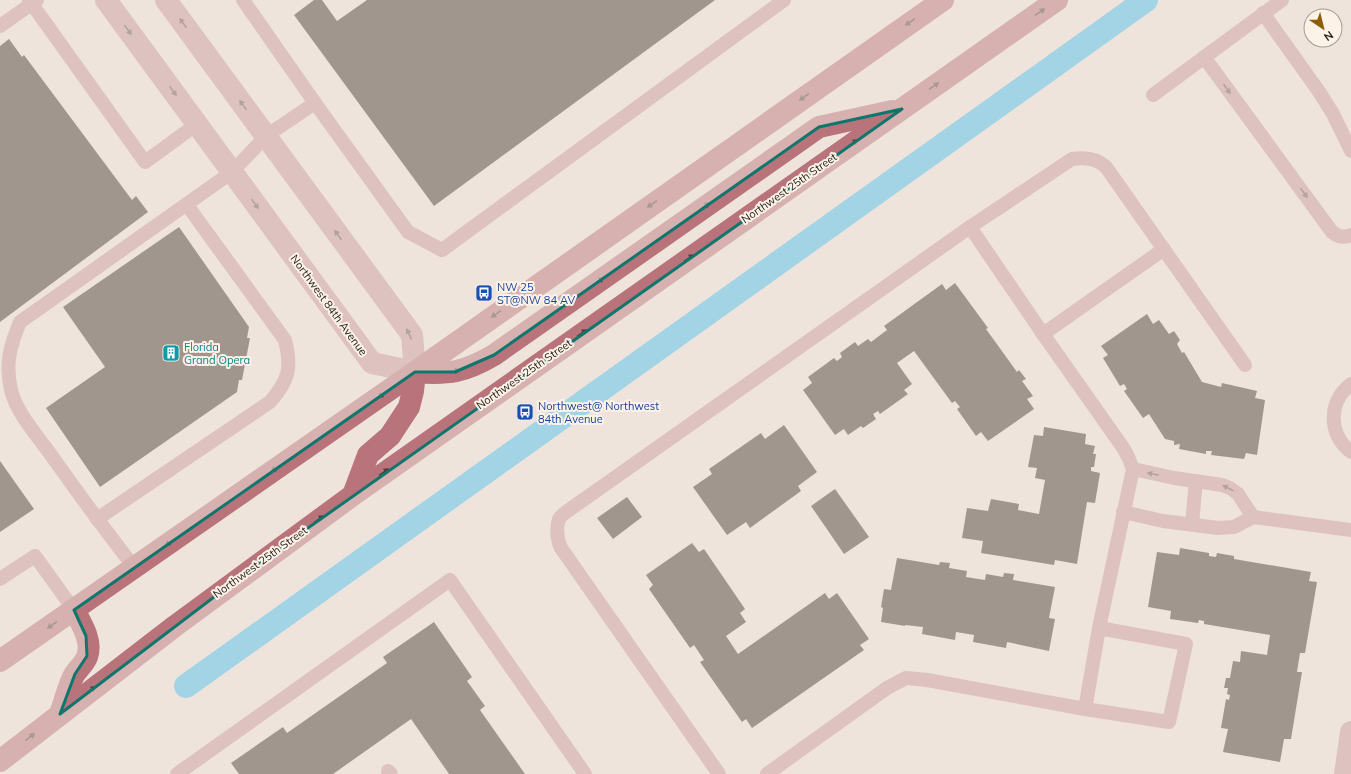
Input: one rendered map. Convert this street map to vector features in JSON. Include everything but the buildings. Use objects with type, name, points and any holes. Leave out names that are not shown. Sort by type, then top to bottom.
[{"type":"main road","points":[[0,661],[415,372],[942,0]]},
{"type":"main road","name":"Northwest 25th Street","points":[[0,761],[194,611],[353,495],[1057,0]]},
{"type":"main road","points":[[415,372],[436,374],[455,372],[475,366],[494,355],[820,127],[902,109]]},
{"type":"main road","points":[[353,495],[368,455],[390,436],[409,407],[413,391],[415,372]]},
{"type":"main road","points":[[60,714],[75,674],[82,667],[87,656],[88,646],[86,636],[74,610]]},
{"type":"street","name":"Northwest 84th Avenue","points":[[106,0],[372,363],[415,372]]},
{"type":"street","points":[[166,0],[412,335],[415,372]]},
{"type":"street","points":[[1345,774],[1351,732]]},
{"type":"lane","points":[[243,0],[408,232],[442,250],[784,0]]},
{"type":"lane","points":[[1153,95],[1282,0]]},
{"type":"lane","points":[[0,26],[32,1],[145,162],[197,124]]},
{"type":"lane","points":[[1263,13],[1320,93],[1351,152]]},
{"type":"lane","points":[[1204,57],[1332,232],[1335,235],[1342,237],[1351,235]]},
{"type":"lane","points":[[134,567],[97,519],[21,413],[11,391],[8,368],[11,344],[20,322],[232,172],[266,136],[315,103]]},
{"type":"lane","points":[[719,774],[561,548],[558,538],[559,520],[568,510],[970,227],[1072,159],[1084,158],[1100,162],[1106,167],[1245,365]]},
{"type":"lane","points":[[97,519],[270,402],[281,389],[288,373],[290,356],[286,340],[187,205]]},
{"type":"lane","points":[[970,227],[1124,449],[1133,469],[1099,628],[1085,709]]},
{"type":"lane","points":[[1043,334],[1164,249]]},
{"type":"lane","points":[[1351,384],[1339,398],[1334,409],[1333,421],[1336,433],[1341,443],[1351,452]]},
{"type":"lane","points":[[1133,469],[1174,478],[1222,485],[1230,488],[1238,494],[1253,517]]},
{"type":"lane","points":[[1192,524],[1196,481]]},
{"type":"lane","points":[[1123,512],[1163,521],[1218,528],[1234,527],[1253,517],[1351,530]]},
{"type":"lane","points":[[0,579],[35,556],[74,610]]},
{"type":"lane","points":[[177,774],[192,770],[450,580],[585,774]]},
{"type":"lane","points":[[767,774],[887,688],[906,678],[927,680],[1085,709],[1169,722],[1186,644],[1099,628]]},
{"type":"highlighted area","points":[[902,109],[264,559],[60,714],[75,674],[87,656],[86,636],[74,610],[415,372],[455,372],[494,355],[819,127]]},
{"type":"waterway","points":[[186,686],[1146,0]]},
{"type":"place","name":"NW 25 ST@NW 84 AV","points":[[484,293]]},
{"type":"place","name":"Florida Grand Opera","points":[[171,353]]},
{"type":"place","name":"Northwest@ Northwest 84th Avenue","points":[[525,412]]}]
